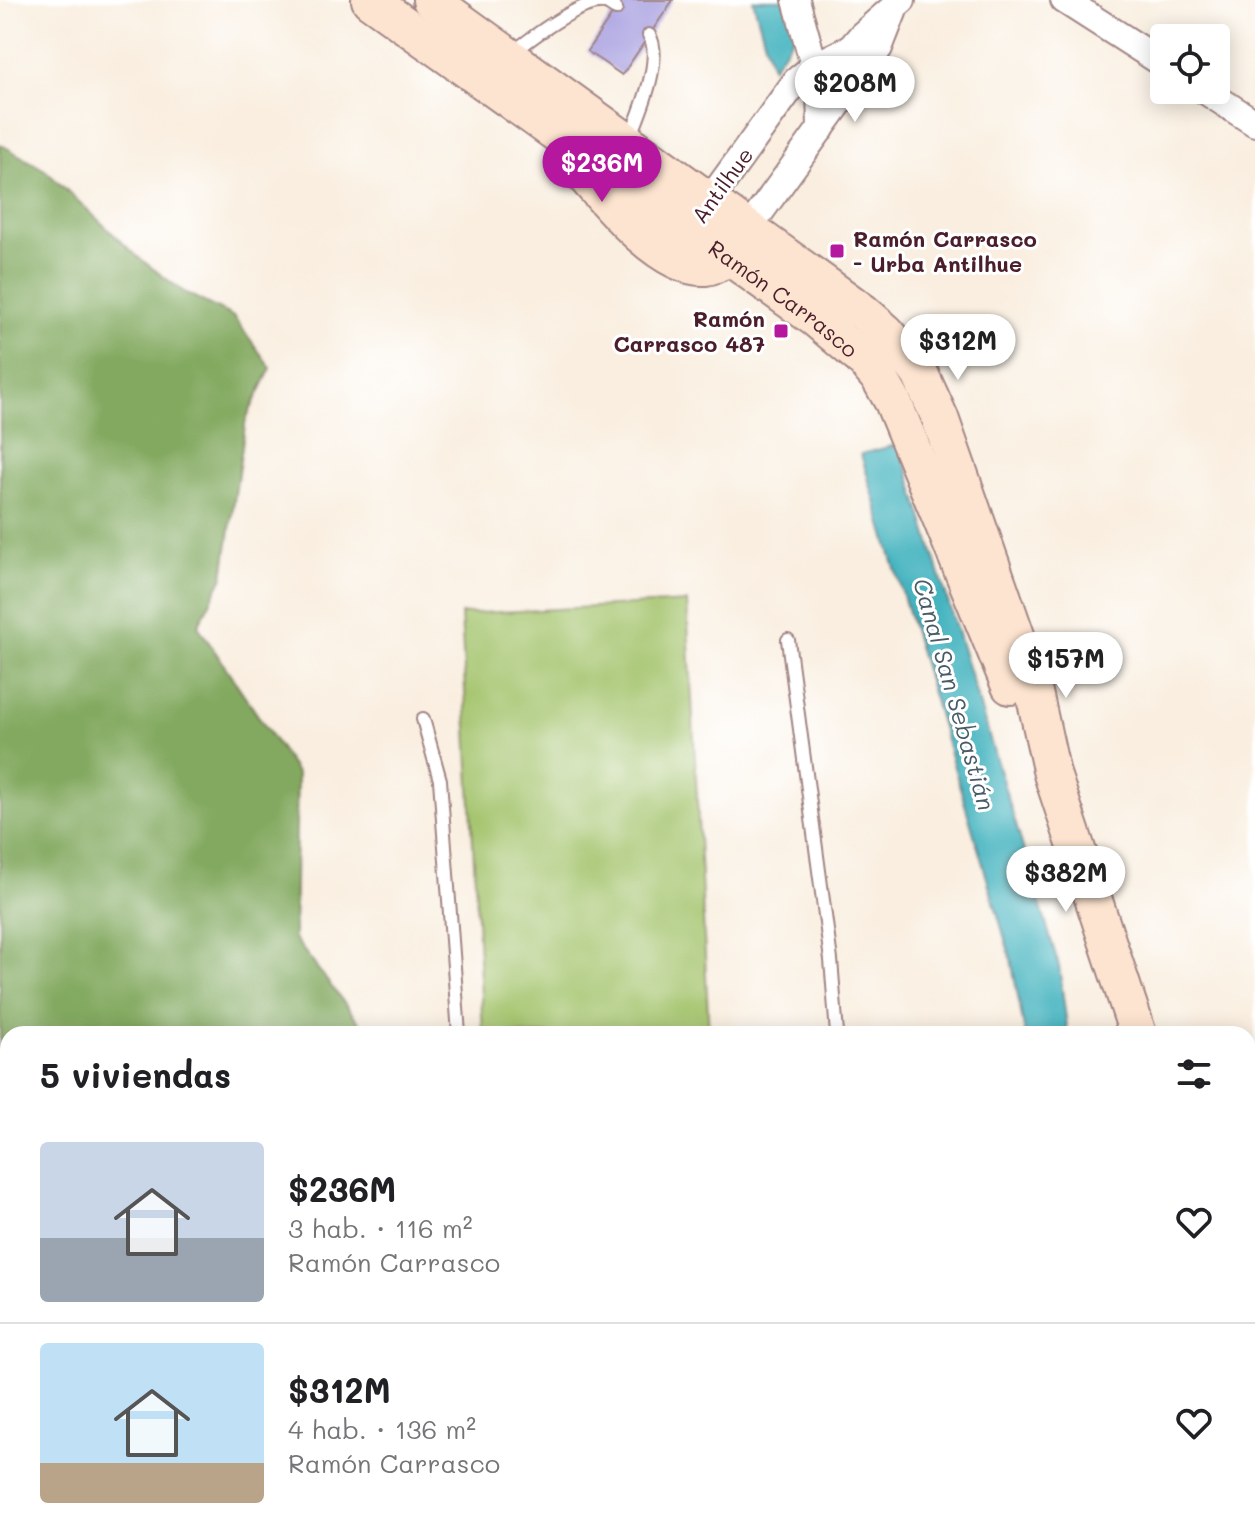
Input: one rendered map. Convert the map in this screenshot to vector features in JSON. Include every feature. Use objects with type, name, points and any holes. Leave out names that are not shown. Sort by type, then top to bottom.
[{"type":"main road","name":"Ramón Carrasco","points":[[370,0],[550,130],[699,215],[738,243],[863,312],[886,332],[920,374],[940,418],[1018,641],[1035,697],[1052,774],[1135,1026]]},
{"type":"main road","name":"Ramón Carrasco","points":[[431,0],[628,143],[699,215]]},
{"type":"main road","points":[[550,130],[597,190],[653,244],[671,257],[696,267],[718,264],[738,243]]},
{"type":"street","points":[[796,0],[820,87],[821,129]]},
{"type":"street","points":[[1064,0],[1099,9],[1150,52]]},
{"type":"street","points":[[738,243],[849,90],[871,41],[899,2]]},
{"type":"street","name":"Antilhue","points":[[699,215],[790,88],[814,66],[871,41]]},
{"type":"street","points":[[814,66],[832,68],[840,73],[849,90]]},
{"type":"street","points":[[1226,104],[1255,123]]},
{"type":"lane","points":[[509,56],[543,29],[583,7],[604,3],[616,9]]},
{"type":"lane","points":[[628,143],[644,101],[653,62],[654,43],[649,35]]},
{"type":"lane","points":[[788,640],[831,960],[836,1026]]},
{"type":"lane","points":[[423,719],[440,780],[458,1026]]},
{"type":"green space","points":[[0,144],[45,170],[139,258],[184,292],[234,317],[271,368],[246,419],[223,577],[198,626],[297,774],[294,938],[362,1026],[0,1026]]},
{"type":"green space","points":[[687,602],[709,1026],[483,1026],[461,614]]},
{"type":"water","points":[[753,0],[786,0],[795,35],[772,68]]},
{"type":"water","name":"Canal San Sebastián","points":[[900,444],[1059,966],[1067,1026],[1024,1026],[1011,959],[861,454]]},
{"type":"building","points":[[622,0],[673,0],[622,75],[587,51]]},
{"type":"place","name":"Ramón Carrasco - Urba Antilhue","points":[[837,251]]},
{"type":"place","name":"Ramón Carrasco 487","points":[[781,331]]}]
